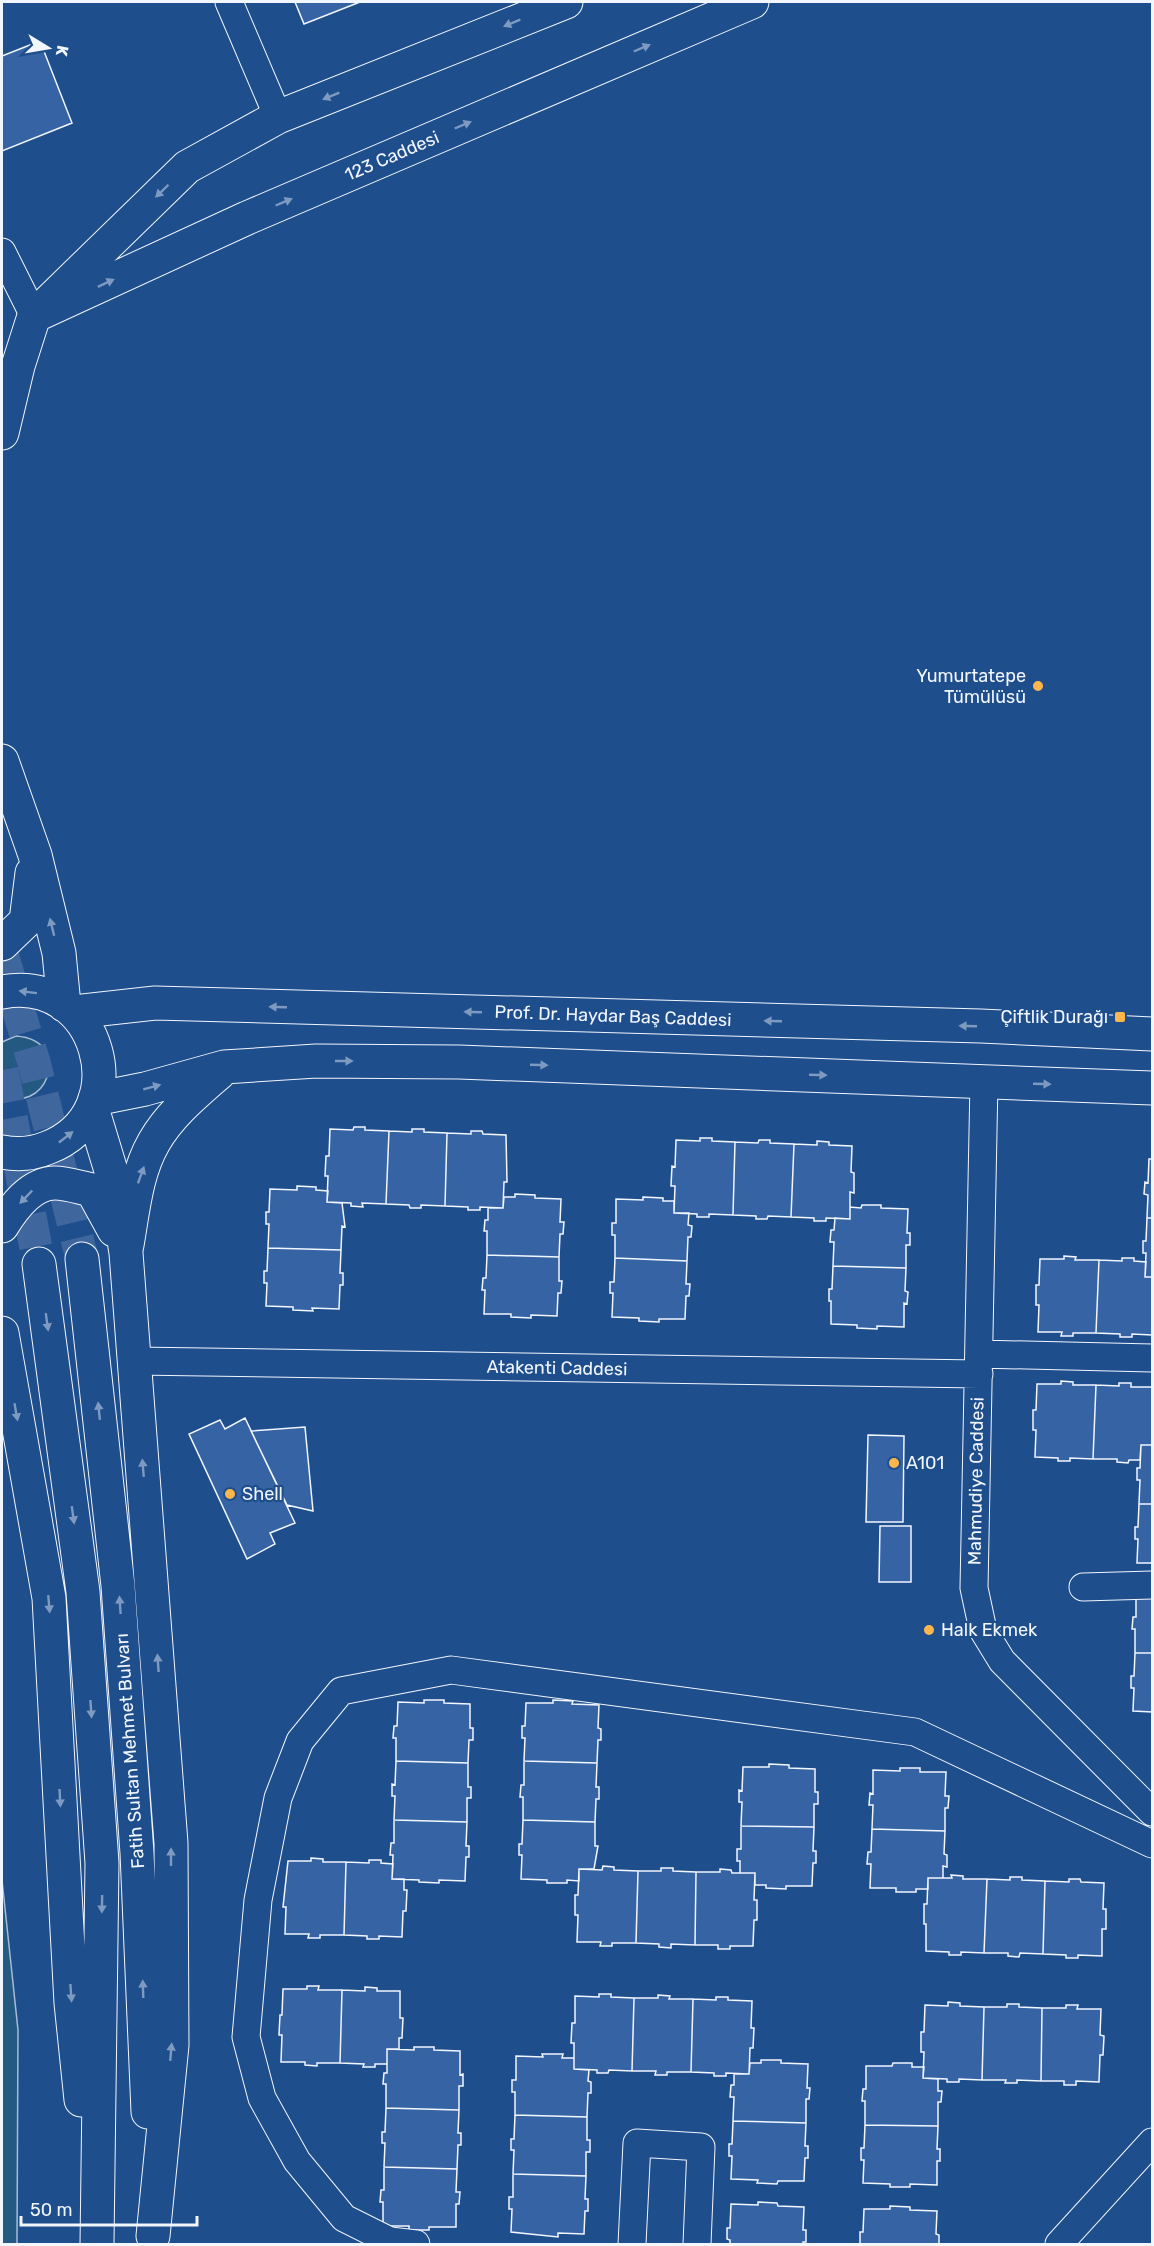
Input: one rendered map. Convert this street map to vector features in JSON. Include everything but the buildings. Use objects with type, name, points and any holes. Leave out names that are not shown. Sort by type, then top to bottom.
[{"type":"main road","name":"123 Caddesi","points":[[34,316],[247,218],[752,2]]},
{"type":"main road","points":[[2,433],[18,366],[34,316],[187,167],[278,117],[554,4]]},
{"type":"main road","points":[[2,761],[35,855],[59,953],[69,1008]]},
{"type":"main road","points":[[2,944],[26,921],[35,855]]},
{"type":"main road","points":[[2,992],[29,990],[53,997],[69,1008],[90,1032],[99,1057],[99,1083],[93,1104],[78,1128],[59,1143],[36,1152],[11,1154],[2,1152]]},
{"type":"main road","name":"Prof. Dr. Haydar Baş Caddesi","points":[[69,1008],[155,1003],[981,1026],[1152,1034]]},
{"type":"main road","points":[[93,1104],[224,1067],[316,1061],[459,1062],[1152,1088]]},
{"type":"main road","points":[[126,1252],[137,1185],[153,1143],[176,1112],[224,1067]]},
{"type":"main road","points":[[93,1104],[116,1184],[126,1252],[171,1843],[172,2045],[153,2240]]},
{"type":"main road","points":[[2,1226],[11,1212],[34,1188],[54,1183],[92,1190],[126,1252]]},
{"type":"main road","name":"Fatih Sultan Mehmet Bulvarı","points":[[82,1259],[119,1598],[137,1853],[153,2240]]},
{"type":"main road","name":"Fatih Sultan Mehmet Bulvarı","points":[[39,1264],[83,1592],[102,1863],[96,2244]]},
{"type":"main road","points":[[2,1333],[49,1598],[71,2003],[96,2244]]},
{"type":"street","points":[[229,2],[278,117]]},
{"type":"street","points":[[2,252],[34,316]]},
{"type":"street","name":"Mahmudiye Caddesi","points":[[984,1081],[974,1588],[983,1630],[1002,1661],[1152,1812]]},
{"type":"street","name":"Atakenti Caddesi","points":[[135,1361],[979,1364],[1152,1358]]},
{"type":"street","points":[[1083,1587],[1152,1585]]},
{"type":"street","points":[[416,2244],[390,2241],[344,2218],[297,2161],[262,2098],[246,2037],[258,1900],[278,1798],[300,1741],[341,1691],[451,1670],[915,1732],[1152,1844]]},
{"type":"street","points":[[1059,2244],[1152,2142]]},
{"type":"street","points":[[632,2244],[637,2143],[701,2147],[697,2244]]},
{"type":"shaded area","points":[[16,1036],[35,1041],[46,1051],[49,1064],[47,1077],[40,1088],[30,1096],[17,1098],[2,1092],[2,1042]]},
{"type":"shaded area","points":[[2,1880],[18,2030],[17,2244],[2,2244]]},
{"type":"tunnel","points":[[2,954],[35,1066],[82,1259]]},
{"type":"tunnel","points":[[2,1070],[39,1264]]},
{"type":"place","name":"Yumurtatepe Tümülüsü","points":[[1038,686]]},
{"type":"place","name":"Çiftlik Durağı","points":[[1120,1017]]},
{"type":"place","name":"A101","points":[[894,1463]]},
{"type":"place","name":"Shell","points":[[230,1494]]},
{"type":"place","name":"Halk Ekmek","points":[[929,1630]]}]
